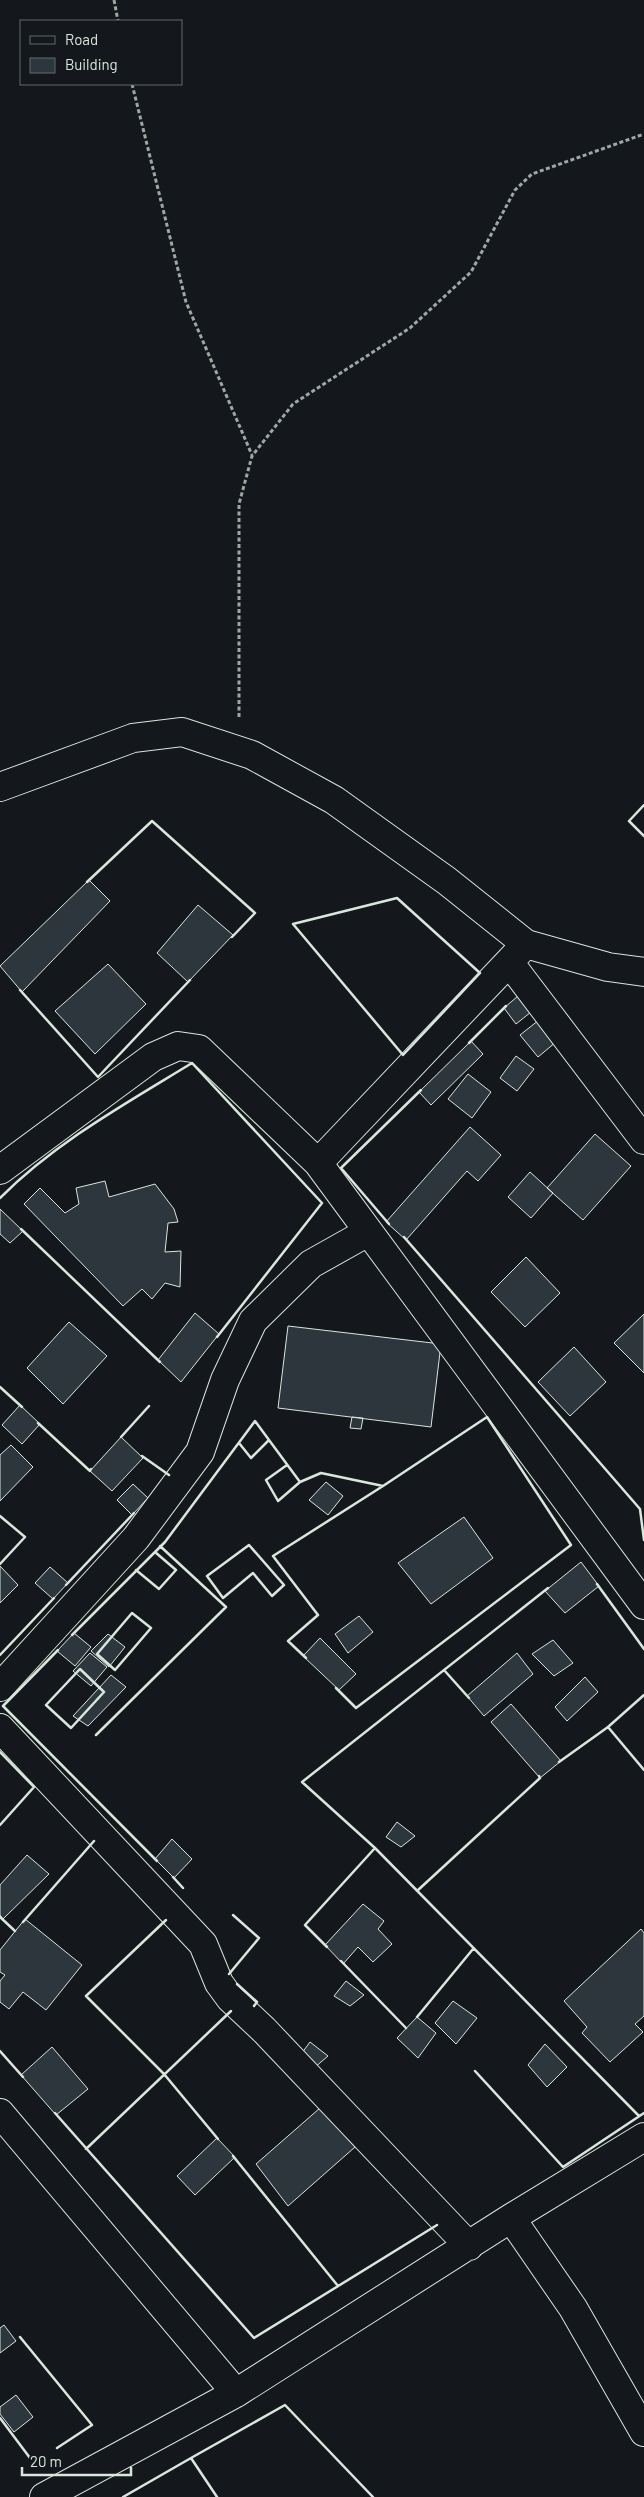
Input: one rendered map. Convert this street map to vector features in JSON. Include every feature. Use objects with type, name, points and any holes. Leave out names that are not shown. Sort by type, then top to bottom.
[{"type":"street","points":[[0,788],[133,738],[182,732],[252,755],[334,800],[447,881],[518,953],[644,1140]]},
{"type":"street","points":[[518,953],[644,972]]},
{"type":"street","points":[[318,1163],[518,953]]},
{"type":"street","points":[[0,1170],[153,1056],[178,1046],[199,1049],[318,1163],[644,1605]]},
{"type":"street","points":[[0,1687],[136,1538],[200,1452],[225,1380],[253,1321],[311,1264],[368,1232]]},
{"type":"street","points":[[0,1728],[203,1944],[219,1983],[230,1998],[264,2030],[469,2246]]},
{"type":"street","points":[[0,2113],[236,2393]]},
{"type":"street","points":[[44,2497],[236,2393],[511,2218],[644,2137]]},
{"type":"street","points":[[511,2218],[573,2308],[644,2432]]},
{"type":"path","points":[[114,0],[118,20]]},
{"type":"path","points":[[132,85],[186,302],[252,456]]},
{"type":"path","points":[[252,755],[238,714],[238,590],[239,504],[252,456],[294,404],[410,328],[471,272],[515,190],[532,174],[644,134]]},
{"type":"building","points":[[89,880],[110,901],[22,992],[0,966]]},
{"type":"building","points":[[198,905],[233,935],[188,982],[157,953]]},
{"type":"building","points":[[108,964],[146,1004],[95,1054],[55,1011]]},
{"type":"building","points":[[518,996],[531,1012],[516,1024],[504,1008]]},
{"type":"building","points":[[539,1020],[556,1042],[538,1057],[520,1035]]},
{"type":"building","points":[[471,1041],[483,1054],[431,1105],[419,1092]]},
{"type":"building","points":[[516,1056],[534,1069],[517,1091],[500,1078]]},
{"type":"building","points":[[468,1074],[491,1092],[472,1118],[448,1099]]},
{"type":"building","points":[[470,1127],[501,1155],[478,1181],[467,1171],[406,1240],[386,1222]]},
{"type":"building","points":[[595,1134],[631,1166],[583,1220],[547,1188]]},
{"type":"building","points":[[530,1172],[553,1193],[531,1218],[508,1197]]},
{"type":"building","points":[[105,1181],[109,1197],[155,1184],[174,1209],[178,1222],[168,1223],[165,1252],[181,1251],[180,1287],[165,1283],[152,1299],[142,1289],[123,1306],[24,1204],[40,1188],[65,1213],[79,1204],[76,1188]]},
{"type":"building","points":[[0,1209],[23,1231],[10,1243],[0,1234]]},
{"type":"building","points":[[526,1257],[560,1293],[525,1327],[491,1292]]},
{"type":"building","points":[[195,1313],[219,1334],[181,1382],[158,1360]]},
{"type":"building","points":[[644,1314],[644,1373],[614,1343]]},
{"type":"building","points":[[69,1322],[107,1356],[63,1404],[27,1368]]},
{"type":"building","points":[[288,1326],[441,1344],[431,1427],[278,1408]]},
{"type":"building","points":[[574,1347],[606,1382],[570,1416],[538,1382]]},
{"type":"building","points":[[20,1405],[40,1424],[22,1444],[2,1425]]},
{"type":"building","points":[[352,1417],[363,1418],[361,1429],[350,1428]]},
{"type":"building","points":[[121,1437],[143,1458],[112,1491],[90,1471]]},
{"type":"building","points":[[11,1445],[33,1467],[0,1501],[0,1455]]},
{"type":"building","points":[[326,1482],[343,1496],[328,1515],[309,1500]]},
{"type":"building","points":[[133,1484],[148,1498],[132,1515],[117,1500]]},
{"type":"building","points":[[464,1517],[493,1558],[431,1604],[398,1563]]},
{"type":"building","points":[[581,1562],[599,1586],[565,1613],[545,1591]]},
{"type":"building","points":[[0,1566],[18,1585],[0,1603]]},
{"type":"building","points":[[50,1567],[68,1583],[53,1599],[35,1583]]},
{"type":"building","points":[[359,1616],[373,1632],[348,1653],[335,1634]]},
{"type":"building","points":[[74,1633],[91,1647],[75,1666],[57,1651]]},
{"type":"building","points":[[108,1634],[125,1647],[109,1667],[91,1651]]},
{"type":"building","points":[[320,1638],[356,1674],[339,1690],[303,1656]]},
{"type":"building","points":[[553,1640],[573,1663],[554,1676],[532,1654]]},
{"type":"building","points":[[90,1653],[107,1667],[91,1686],[73,1671]]},
{"type":"building","points":[[517,1653],[533,1674],[484,1716],[467,1696]]},
{"type":"building","points":[[111,1675],[126,1687],[88,1726],[73,1716]]},
{"type":"building","points":[[585,1677],[598,1692],[567,1721],[555,1707]]},
{"type":"building","points":[[511,1704],[561,1761],[540,1778],[491,1722]]},
{"type":"building","points":[[397,1822],[415,1836],[401,1847],[386,1837]]},
{"type":"building","points":[[172,1839],[192,1859],[174,1878],[155,1859]]},
{"type":"building","points":[[27,1855],[49,1874],[3,1919],[0,1915],[0,1885]]},
{"type":"building","points":[[363,1904],[384,1921],[378,1929],[392,1944],[373,1962],[358,1947],[343,1964],[325,1945]]},
{"type":"building","points":[[25,1919],[82,1965],[46,2010],[23,1992],[9,2009],[0,2002],[0,1981],[5,1975],[0,1972],[0,1950]]},
{"type":"building","points":[[641,1929],[644,1933],[644,2016],[635,2024],[643,2032],[610,2062],[582,2033],[587,2027],[564,2001]]},
{"type":"building","points":[[346,1981],[364,1995],[350,2006],[334,1996]]},
{"type":"building","points":[[453,2001],[477,2018],[456,2044],[435,2023]]},
{"type":"building","points":[[417,2017],[436,2033],[418,2058],[397,2038]]},
{"type":"building","points":[[310,2042],[328,2056],[314,2068],[299,2057]]},
{"type":"building","points":[[545,2044],[567,2067],[547,2087],[528,2065]]},
{"type":"building","points":[[52,2047],[88,2089],[56,2115],[21,2075]]},
{"type":"building","points":[[320,2108],[355,2147],[288,2206],[256,2164]]},
{"type":"building","points":[[217,2138],[235,2157],[195,2195],[177,2176]]},
{"type":"building","points":[[4,2325],[16,2341],[0,2353],[0,2328]]},
{"type":"building","points":[[16,2395],[33,2417],[14,2432],[0,2414],[0,2407]]},
{"type":"wall","points":[[644,805],[629,821],[644,836]]},
{"type":"wall","points":[[87,882],[152,821],[255,913],[232,937]]},
{"type":"wall","points":[[397,898],[480,973],[403,1055],[293,924],[397,898]]},
{"type":"wall","points":[[20,990],[98,1077],[190,980]]},
{"type":"wall","points":[[469,1043],[506,1006]]},
{"type":"wall","points":[[0,1198],[44,1159],[68,1141],[192,1063],[322,1203],[217,1337]]},
{"type":"wall","points":[[389,1224],[341,1168],[421,1090]]},
{"type":"wall","points":[[21,1229],[160,1362]]},
{"type":"wall","points":[[404,1237],[640,1509],[644,1540]]},
{"type":"wall","points":[[0,1387],[22,1407]]},
{"type":"wall","points":[[121,1437],[149,1406]]},
{"type":"wall","points":[[300,1482],[321,1473],[383,1486],[487,1417],[571,1545],[356,1708],[336,1688]]},
{"type":"wall","points":[[155,1552],[165,1542],[255,1421],[269,1440],[251,1458],[239,1443]]},
{"type":"wall","points":[[38,1423],[90,1471],[91,1469]]},
{"type":"wall","points":[[269,1440],[300,1482],[278,1501],[266,1480],[287,1465]]},
{"type":"wall","points":[[142,1456],[169,1475]]},
{"type":"wall","points":[[306,1658],[288,1641],[318,1615],[273,1556],[383,1486]]},
{"type":"wall","points":[[66,1585],[134,1513]]},
{"type":"wall","points":[[0,1516],[25,1537],[0,1564]]},
{"type":"wall","points":[[249,1545],[284,1585],[272,1596],[253,1573],[223,1598],[207,1576],[249,1545]]},
{"type":"wall","points":[[96,1735],[226,1607],[160,1546]]},
{"type":"wall","points":[[72,1635],[155,1552],[176,1570],[159,1589],[136,1570]]},
{"type":"wall","points":[[597,1584],[644,1649]]},
{"type":"wall","points":[[327,1947],[305,1925],[375,1848],[302,1782],[548,1588]]},
{"type":"wall","points":[[0,1655],[54,1598]]},
{"type":"wall","points":[[132,1613],[151,1628],[115,1670],[97,1654],[132,1613]]},
{"type":"wall","points":[[58,1650],[3,1706],[157,1861]]},
{"type":"wall","points":[[80,1669],[104,1692],[71,1728],[46,1705],[80,1669]]},
{"type":"wall","points":[[444,1670],[469,1698]]},
{"type":"wall","points":[[644,1695],[608,1727],[644,1770]]},
{"type":"wall","points":[[559,1762],[608,1727]]},
{"type":"wall","points":[[0,1752],[34,1787],[0,1825]]},
{"type":"wall","points":[[417,1891],[540,1778],[539,1776]]},
{"type":"wall","points":[[23,1922],[94,1841]]},
{"type":"wall","points":[[375,1848],[639,2116]]},
{"type":"wall","points":[[173,1877],[183,1888]]},
{"type":"wall","points":[[229,1974],[259,1938],[233,1915]]},
{"type":"wall","points":[[0,1917],[15,1931]]},
{"type":"wall","points":[[166,1920],[86,1996],[164,2074],[218,2139]]},
{"type":"wall","points":[[417,2017],[473,1949]]},
{"type":"wall","points":[[341,1961],[406,2028]]},
{"type":"wall","points":[[237,1984],[257,2002],[254,2006]]},
{"type":"wall","points":[[86,2149],[231,2011]]},
{"type":"wall","points":[[0,2051],[23,2077]]},
{"type":"wall","points":[[475,2071],[563,2167],[644,2113]]},
{"type":"wall","points":[[55,2113],[254,2338],[437,2225]]},
{"type":"wall","points":[[233,2156],[338,2286]]},
{"type":"wall","points":[[20,2337],[92,2425],[57,2448]]},
{"type":"wall","points":[[191,2458],[285,2405],[373,2497]]},
{"type":"wall","points":[[0,2418],[30,2458]]},
{"type":"wall","points":[[123,2497],[191,2458],[217,2497]]}]
